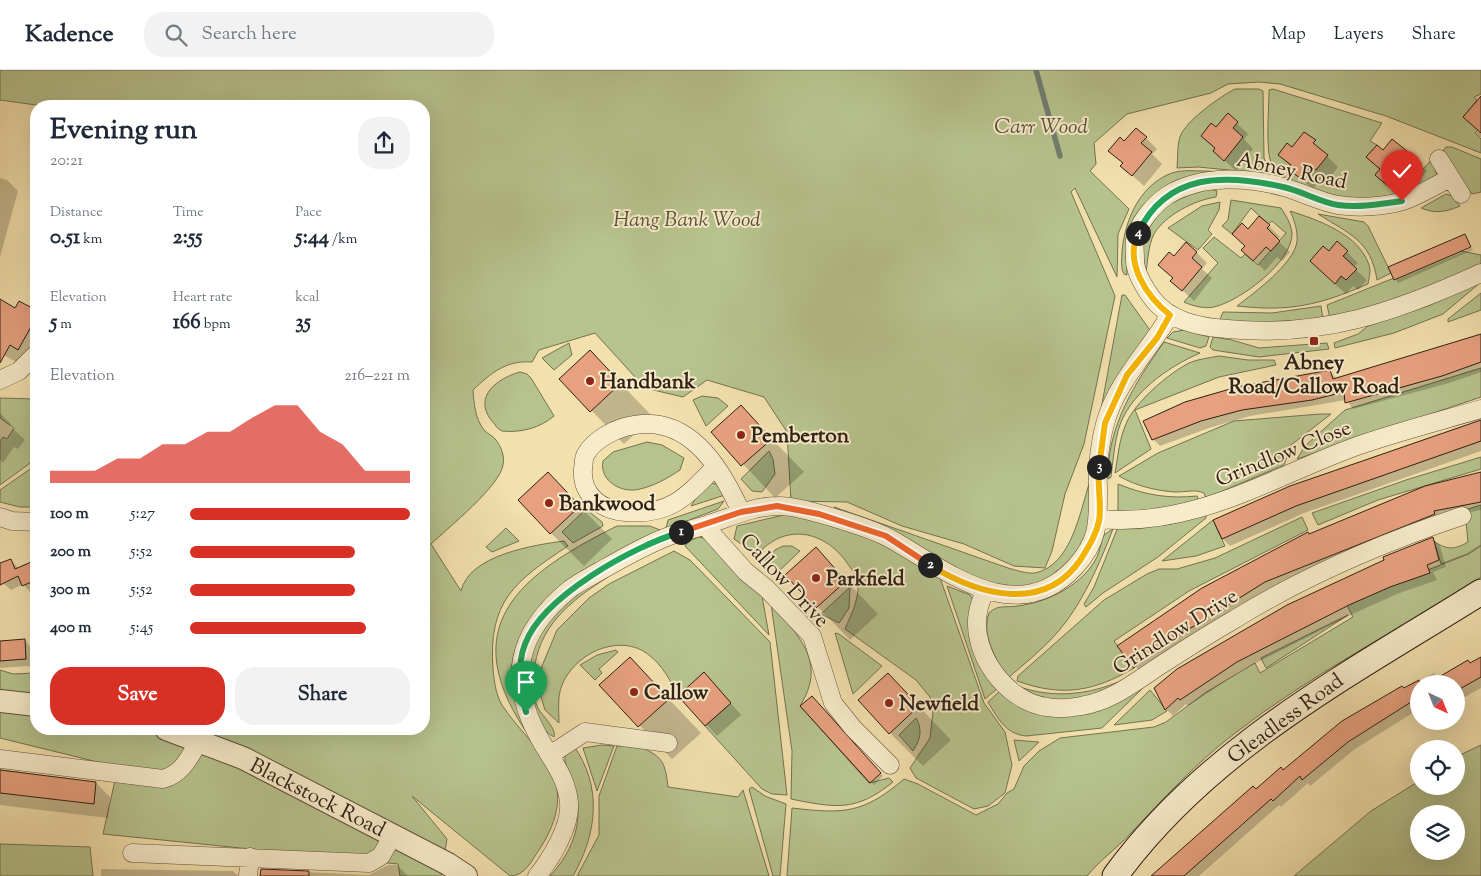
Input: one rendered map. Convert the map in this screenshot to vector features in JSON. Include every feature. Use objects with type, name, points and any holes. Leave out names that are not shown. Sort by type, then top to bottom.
[{"type":"main road","name":"Gleadless Road","points":[[1115,876],[1160,823],[1258,734],[1318,692],[1481,592]]},
{"type":"street","points":[[1439,159],[1461,194]]},
{"type":"street","name":"Abney Road","points":[[1451,178],[1402,201],[1372,206],[1338,205],[1284,187],[1223,178],[1188,184],[1166,196],[1146,216],[1135,239],[1138,273],[1157,305],[1170,315],[1189,323],[1247,331],[1279,332],[1328,327],[1392,310],[1429,297],[1481,273]]},
{"type":"street","points":[[537,876],[549,862],[562,835],[570,806],[564,778],[526,712],[519,680],[525,644],[544,615],[571,588],[626,556],[671,535],[705,526],[741,512],[777,506],[819,514],[886,536],[938,570],[985,591],[1011,595],[1034,593],[1057,583],[1076,566],[1088,548],[1100,519],[1097,484],[1105,423],[1127,375],[1157,338],[1170,315]]},
{"type":"street","points":[[0,380],[20,371],[30,360]]},
{"type":"street","name":"Grindlow Close","points":[[1100,519],[1118,521],[1162,518],[1207,508],[1358,446],[1481,409]]},
{"type":"street","points":[[715,467],[686,497],[668,506],[642,513],[613,511],[590,498],[583,478],[585,455],[598,441],[614,430],[636,424],[665,426],[691,438],[707,454],[731,489],[741,512]]},
{"type":"street","name":"Grindlow Drive","points":[[985,591],[977,613],[978,636],[986,660],[1004,686],[1024,698],[1046,707],[1081,706],[1116,695],[1235,618],[1290,588],[1427,528],[1462,516]]},
{"type":"street","points":[[0,517],[12,521],[30,522]]},
{"type":"street","name":"Callow Drive","points":[[705,526],[746,572],[767,589],[812,636],[833,703],[853,728],[890,765]]},
{"type":"street","points":[[0,701],[30,704]]},
{"type":"street","points":[[550,755],[585,732],[668,744]]},
{"type":"street","name":"Blackstock Road","points":[[184,735],[243,758],[448,864],[466,876]]},
{"type":"street","points":[[0,759],[163,779],[174,776],[183,769],[199,740]]},
{"type":"street","points":[[132,853],[369,863],[380,856],[392,835]]},
{"type":"street","points":[[248,876],[250,857]]},
{"type":"green space","points":[[0,70],[1481,70],[1481,94],[1474,97],[1477,100],[1463,117],[1478,130],[1475,133],[1481,139],[1481,153],[1386,116],[1280,84],[1259,82],[1228,84],[1211,93],[1127,114],[1094,143],[1096,164],[1090,171],[1129,209],[1118,234],[1117,277],[1075,188],[1071,192],[1115,296],[1084,444],[1065,494],[1052,551],[1045,568],[1014,566],[964,544],[902,526],[847,502],[791,501],[787,432],[764,397],[707,380],[683,397],[645,388],[595,333],[539,350],[532,362],[514,363],[493,373],[473,390],[477,416],[481,425],[498,443],[503,455],[503,465],[500,474],[483,495],[431,544],[461,591],[466,579],[489,560],[536,545],[564,541],[568,546],[533,570],[509,595],[501,609],[495,626],[493,646],[493,674],[498,697],[552,772],[558,794],[555,816],[547,837],[528,867],[514,876],[510,876],[412,796],[447,839],[441,876],[400,876],[398,864],[103,834],[118,767],[0,738],[0,670],[13,674],[30,673],[30,735],[430,735],[430,100],[30,100],[30,104],[0,100]]},
{"type":"green space","points":[[1235,89],[1259,89],[1263,91],[1264,158],[1271,174],[1198,167],[1177,168],[1178,144],[1183,131],[1204,110]]},
{"type":"green space","points":[[1273,89],[1382,123],[1370,141],[1377,145],[1366,157],[1380,169],[1375,175],[1388,186],[1402,169],[1408,176],[1397,194],[1378,199],[1334,196],[1316,192],[1286,179],[1276,170],[1270,159],[1268,135],[1269,90]]},
{"type":"green space","points":[[1446,147],[1452,147],[1481,159],[1481,192],[1472,194],[1442,152]]},
{"type":"green space","points":[[1431,160],[1438,177],[1402,194]]},
{"type":"green space","points":[[1176,172],[1227,172],[1177,180],[1164,187],[1126,245],[1127,275],[1124,274],[1122,269],[1122,251],[1126,228],[1135,207],[1148,189],[1157,181]]},
{"type":"green space","points":[[1210,189],[1217,191],[1216,197],[1190,205],[1173,215],[1159,227],[1150,243],[1146,272],[1143,254],[1144,239],[1149,226],[1156,216],[1179,199]]},
{"type":"green space","points":[[1446,194],[1452,196],[1460,206],[1440,212],[1421,208]]},
{"type":"green space","points":[[1231,200],[1281,208],[1288,220],[1292,233],[1290,244],[1275,268],[1250,289],[1237,297],[1210,308],[1184,302],[1218,263],[1203,248],[1214,237],[1241,258],[1245,254],[1258,265],[1286,233],[1272,221],[1268,224],[1251,208],[1232,234],[1222,226],[1228,220]]},
{"type":"green space","points":[[1220,202],[1219,210],[1208,230],[1212,234],[1198,250],[1168,228],[1202,206]]},
{"type":"green space","points":[[1290,211],[1325,224],[1347,237],[1356,245],[1364,254],[1369,265],[1368,284],[1319,302],[1304,305],[1273,308],[1237,306],[1273,277],[1295,250],[1297,233]]},
{"type":"green space","points":[[1318,214],[1364,222],[1368,226],[1391,273],[1377,280],[1374,266],[1364,247],[1349,233]]},
{"type":"green space","points":[[1461,251],[1481,255],[1481,264],[1412,297],[1330,319],[1327,305]]},
{"type":"green space","points":[[1481,282],[1443,314],[1394,333],[1335,348],[1334,343],[1358,334],[1368,326],[1428,306]]},
{"type":"green space","points":[[1481,293],[1481,310],[1448,322],[1448,319]]},
{"type":"green space","points":[[1122,295],[1125,295],[1152,333],[1093,453]]},
{"type":"green space","points":[[1321,306],[1323,320],[1287,325],[1219,322],[1223,312],[1272,313]]},
{"type":"green space","points":[[1184,330],[1209,337],[1206,346],[1200,348],[1167,338],[1173,332]]},
{"type":"green space","points":[[1213,337],[1232,340],[1259,348],[1327,343],[1329,349],[1259,357],[1213,350],[1210,347]]},
{"type":"green space","points":[[1164,342],[1200,353],[1175,366],[1151,383],[1131,405],[1118,431],[1111,477],[1108,479],[1112,441],[1118,423],[1133,389]]},
{"type":"green space","points":[[569,343],[572,355],[554,370],[542,358]]},
{"type":"green space","points":[[1219,356],[1248,360],[1274,360],[1276,365],[1219,377],[1135,410],[1151,449],[1115,473],[1124,430],[1130,416],[1144,398],[1162,381],[1189,363]]},
{"type":"green space","points":[[1481,368],[1481,397],[1297,459],[1305,446],[1345,410]]},
{"type":"green space","points":[[520,372],[527,374],[531,378],[554,416],[543,424],[530,429],[502,431],[497,428],[486,411],[486,396],[496,383]]},
{"type":"green space","points":[[702,396],[718,398],[728,406],[706,426],[693,400]]},
{"type":"green space","points":[[0,398],[30,399],[30,462],[0,485],[0,441],[3,437],[7,439],[14,428],[0,418]]},
{"type":"green space","points":[[1331,414],[1291,445],[1284,465],[1206,498],[1204,493],[1201,492],[1176,492],[1154,489],[1132,483],[1119,476],[1158,453],[1234,421]]},
{"type":"green space","points":[[647,442],[662,445],[684,458],[680,470],[656,484],[633,490],[619,488],[608,480],[603,468],[603,461],[613,452]]},
{"type":"green space","points":[[769,451],[773,459],[775,474],[762,492],[752,491],[741,479]]},
{"type":"green space","points":[[1481,457],[1481,469],[1378,500],[1318,525],[1312,513],[1406,480]]},
{"type":"green space","points":[[30,469],[30,507],[20,507],[0,502],[0,490]]},
{"type":"green space","points":[[1090,481],[1090,536],[1057,577],[1029,589],[977,581],[834,507],[1008,568],[1035,573],[1048,568],[1066,548],[1073,535]]},
{"type":"green space","points":[[712,483],[719,485],[725,495],[691,506],[701,490]]},
{"type":"green space","points":[[1118,484],[1157,495],[1176,497],[1197,496],[1199,501],[1169,509],[1118,512]]},
{"type":"green space","points":[[724,501],[718,509],[666,529],[668,520]]},
{"type":"green space","points":[[1481,505],[1481,545],[1467,554],[1441,564],[1434,541],[1447,548],[1468,542],[1465,510]]},
{"type":"green space","points":[[586,509],[602,522],[603,526],[573,543],[562,532]]},
{"type":"green space","points":[[788,514],[857,531],[939,575],[984,703],[1005,732],[1012,765],[1005,793],[988,806],[974,809],[916,778],[910,768],[930,738],[933,711],[930,697],[916,680],[845,629],[855,605],[858,586],[854,573],[845,560],[825,542],[802,534],[778,538],[757,555],[734,539],[737,526]]},
{"type":"green space","points":[[1206,514],[1206,518],[1158,557],[1103,593],[1086,607],[1084,604],[1094,587],[1118,527],[1142,528],[1171,524]]},
{"type":"green space","points":[[1302,517],[1308,530],[1189,591],[1114,641],[1134,668],[1105,682],[1077,690],[1048,689],[1017,681],[1018,676],[1104,600],[1147,574],[1159,569],[1177,569],[1215,558]]},
{"type":"green space","points":[[1213,520],[1225,546],[1196,556],[1162,561]]},
{"type":"green space","points":[[617,526],[650,526],[660,530],[584,571],[559,589],[538,609],[522,632],[513,658],[512,688],[516,704],[539,750],[513,710],[499,674],[496,643],[504,616],[521,591],[546,568],[578,547]]},
{"type":"green space","points":[[506,528],[519,541],[492,552],[486,547]]},
{"type":"green space","points":[[1113,529],[1082,598],[1065,623],[1045,646],[1008,678],[988,638],[987,621],[989,613],[999,607],[1018,606],[1041,601],[1074,584],[1091,567],[1097,557],[1104,535]]},
{"type":"green space","points":[[699,537],[704,538],[762,596],[769,635],[685,546],[688,541]]},
{"type":"green space","points":[[783,546],[792,546],[800,551],[779,571],[765,561],[775,550]]},
{"type":"green space","points":[[1481,546],[1481,577],[1324,672],[1263,712],[1234,734],[1193,769],[1087,876],[787,876],[792,808],[825,811],[852,809],[864,805],[890,791],[904,779],[918,784],[976,815],[998,804],[1007,793],[1014,789],[1024,766],[1039,751],[1060,738],[1154,727],[1166,722],[1205,693],[1255,663],[1260,673],[1353,617],[1347,605],[1381,588],[1469,554]]},
{"type":"green space","points":[[674,551],[690,560],[770,642],[787,795],[772,794],[762,789],[705,726],[731,703],[704,673],[678,696],[658,664],[649,655],[637,648],[625,645],[612,646],[588,655],[568,674],[562,685],[559,699],[559,723],[545,710],[539,690],[542,666],[557,630],[589,598],[609,584]]},
{"type":"green space","points":[[608,577],[569,606],[558,617],[541,642],[536,657],[534,696],[538,708],[553,730],[554,737],[543,728],[534,706],[529,689],[530,659],[535,645],[551,619],[586,588]]},
{"type":"green space","points":[[947,586],[970,595],[973,600],[998,688],[985,699]]},
{"type":"green space","points":[[850,587],[849,608],[839,623],[821,614]]},
{"type":"green space","points":[[771,604],[800,639],[810,664],[811,677],[808,691],[800,706],[869,783],[889,778],[893,782],[868,799],[845,805],[833,805],[791,799],[792,751]]},
{"type":"green space","points":[[1348,615],[1266,668],[1261,658]]},
{"type":"green space","points":[[835,633],[882,666],[853,694]]},
{"type":"green space","points":[[616,650],[618,652],[599,669],[602,673],[595,680],[580,665],[597,655]]},
{"type":"green space","points":[[1123,680],[1106,692],[1074,700],[1042,700],[1017,686],[1044,693],[1071,694],[1097,689]]},
{"type":"green space","points":[[1146,685],[1102,728],[1026,736],[1019,735],[1003,725],[988,702],[1000,691],[1009,700],[1026,709],[1122,700]]},
{"type":"green space","points":[[1150,690],[1167,711],[1152,720],[1114,725]]},
{"type":"green space","points":[[916,718],[920,735],[913,751],[899,735]]},
{"type":"green space","points":[[1014,740],[1038,742],[1039,742],[1019,761]]},
{"type":"green space","points":[[573,745],[583,761],[593,793],[591,827],[587,844],[573,876],[550,876],[564,858],[574,838],[578,817],[576,794],[565,758]]},
{"type":"green space","points":[[602,745],[614,746],[597,791],[583,748]]},
{"type":"green space","points":[[636,745],[651,752],[660,760],[665,770],[668,787],[738,797],[743,790],[769,876],[577,876],[599,835],[599,796],[617,746]]},
{"type":"green space","points":[[1481,745],[1481,876],[1294,876],[1371,811],[1410,787],[1410,795],[1465,795],[1465,753]]},
{"type":"green space","points":[[752,787],[765,796],[786,804],[780,876],[773,876],[749,789]]},
{"type":"green space","points":[[0,844],[90,847],[93,876],[0,876]]},
{"type":"building","points":[[1481,96],[1481,133],[1463,117]]},
{"type":"building","points":[[1228,113],[1238,122],[1233,128],[1243,137],[1224,161],[1213,151],[1215,148],[1201,136],[1211,123],[1216,127]]},
{"type":"building","points":[[1136,128],[1147,137],[1141,143],[1152,152],[1132,176],[1120,166],[1123,163],[1108,151],[1120,137],[1124,141]]},
{"type":"building","points":[[1304,132],[1316,140],[1313,143],[1328,155],[1316,170],[1311,166],[1301,179],[1288,169],[1291,165],[1278,155],[1287,143],[1292,147]]},
{"type":"building","points":[[1392,139],[1417,159],[1405,172],[1402,169],[1388,186],[1375,175],[1380,169],[1366,157],[1377,145],[1383,150]]},
{"type":"building","points":[[1259,216],[1270,225],[1267,228],[1280,241],[1271,251],[1266,247],[1253,261],[1241,250],[1245,246],[1232,234],[1242,223],[1248,229]]},
{"type":"building","points":[[1465,234],[1471,247],[1394,280],[1388,267]]},
{"type":"building","points":[[1337,241],[1348,251],[1343,256],[1357,269],[1346,280],[1341,276],[1335,284],[1310,261],[1323,246],[1329,251]]},
{"type":"building","points":[[1186,242],[1197,252],[1192,258],[1202,267],[1182,291],[1170,281],[1173,278],[1158,265],[1169,252],[1174,256]]},
{"type":"building","points":[[0,299],[15,308],[19,301],[30,307],[30,329],[18,350],[10,345],[0,363]]},
{"type":"building","points":[[1481,334],[1481,362],[1442,376],[1345,403],[1344,392],[1312,400],[1242,410],[1201,421],[1152,440],[1143,421],[1185,402],[1237,387],[1330,370],[1333,379]]},
{"type":"building","name":"Handbank","points":[[590,350],[621,383],[590,412],[559,379]]},
{"type":"building","name":"Pemberton","points":[[741,405],[772,439],[741,466],[711,432]]},
{"type":"building","points":[[1481,420],[1481,441],[1296,506],[1222,539],[1213,520],[1290,486]]},
{"type":"building","name":"Bankwood","points":[[548,472],[580,506],[550,534],[518,500]]},
{"type":"building","points":[[1481,472],[1481,502],[1434,511],[1435,514],[1265,582],[1165,642],[1139,661],[1134,668],[1117,646],[1202,588],[1308,532],[1309,534],[1425,486]]},
{"type":"building","points":[[1433,537],[1439,560],[1427,565],[1430,573],[1390,587],[1349,605],[1237,662],[1180,700],[1178,698],[1165,710],[1154,688],[1177,669],[1287,605],[1384,560],[1383,557]]},
{"type":"building","name":"Parkfield","points":[[816,547],[846,581],[816,608],[785,575]]},
{"type":"building","points":[[11,559],[15,569],[30,563],[30,583],[22,586],[18,576],[0,585],[0,563]]},
{"type":"building","points":[[25,639],[26,659],[0,661],[0,641]]},
{"type":"building","name":"Callow","points":[[630,657],[669,699],[638,727],[599,685]]},
{"type":"building","points":[[1481,657],[1481,677],[1465,686],[1465,675],[1442,675],[1468,660],[1470,663]]},
{"type":"building","points":[[704,672],[731,703],[705,726],[678,696]]},
{"type":"building","name":"Newfield","points":[[888,673],[919,706],[889,734],[858,700]]},
{"type":"building","points":[[1410,685],[1410,703],[1348,742],[1302,780],[1300,776],[1273,801],[1271,799],[1184,876],[1151,876],[1253,786],[1256,789],[1281,767],[1283,770],[1342,721],[1402,686],[1404,688]]},
{"type":"building","points":[[812,696],[881,773],[870,783],[800,706]]},
{"type":"building","points":[[0,770],[96,782],[94,804],[0,793]]},
{"type":"building","points":[[261,869],[309,871],[309,876],[260,876]]},
{"type":"waterway","points":[[1036,70],[1060,156]]},
{"type":"place","name":"Abney Road/Callow Road","points":[[1314,341]]},
{"type":"place","name":"Handbank","points":[[590,381]]},
{"type":"place","name":"Pemberton","points":[[741,435]]},
{"type":"place","name":"Bankwood","points":[[549,503]]},
{"type":"place","name":"Parkfield","points":[[816,578]]},
{"type":"place","name":"Callow","points":[[634,692]]},
{"type":"place","name":"Newfield","points":[[889,703]]},
{"type":"route","points":[[526,712],[519,680],[525,644],[544,615],[571,588],[626,556],[671,535],[705,526],[741,512],[777,506],[819,514],[886,536],[938,570],[985,591],[1011,595],[1034,593],[1057,583],[1076,566],[1092,542],[1100,519],[1097,484],[1105,423],[1127,375],[1157,338],[1170,315],[1157,305],[1148,292],[1135,264],[1135,239],[1146,216],[1166,196],[1188,184],[1223,178],[1284,187],[1338,205],[1372,206],[1402,201]]},
{"type":"park label","name":"Carr Wood","points":[[1041,126]]},
{"type":"park label","name":"Hang Bank Wood","points":[[687,219]]}]
